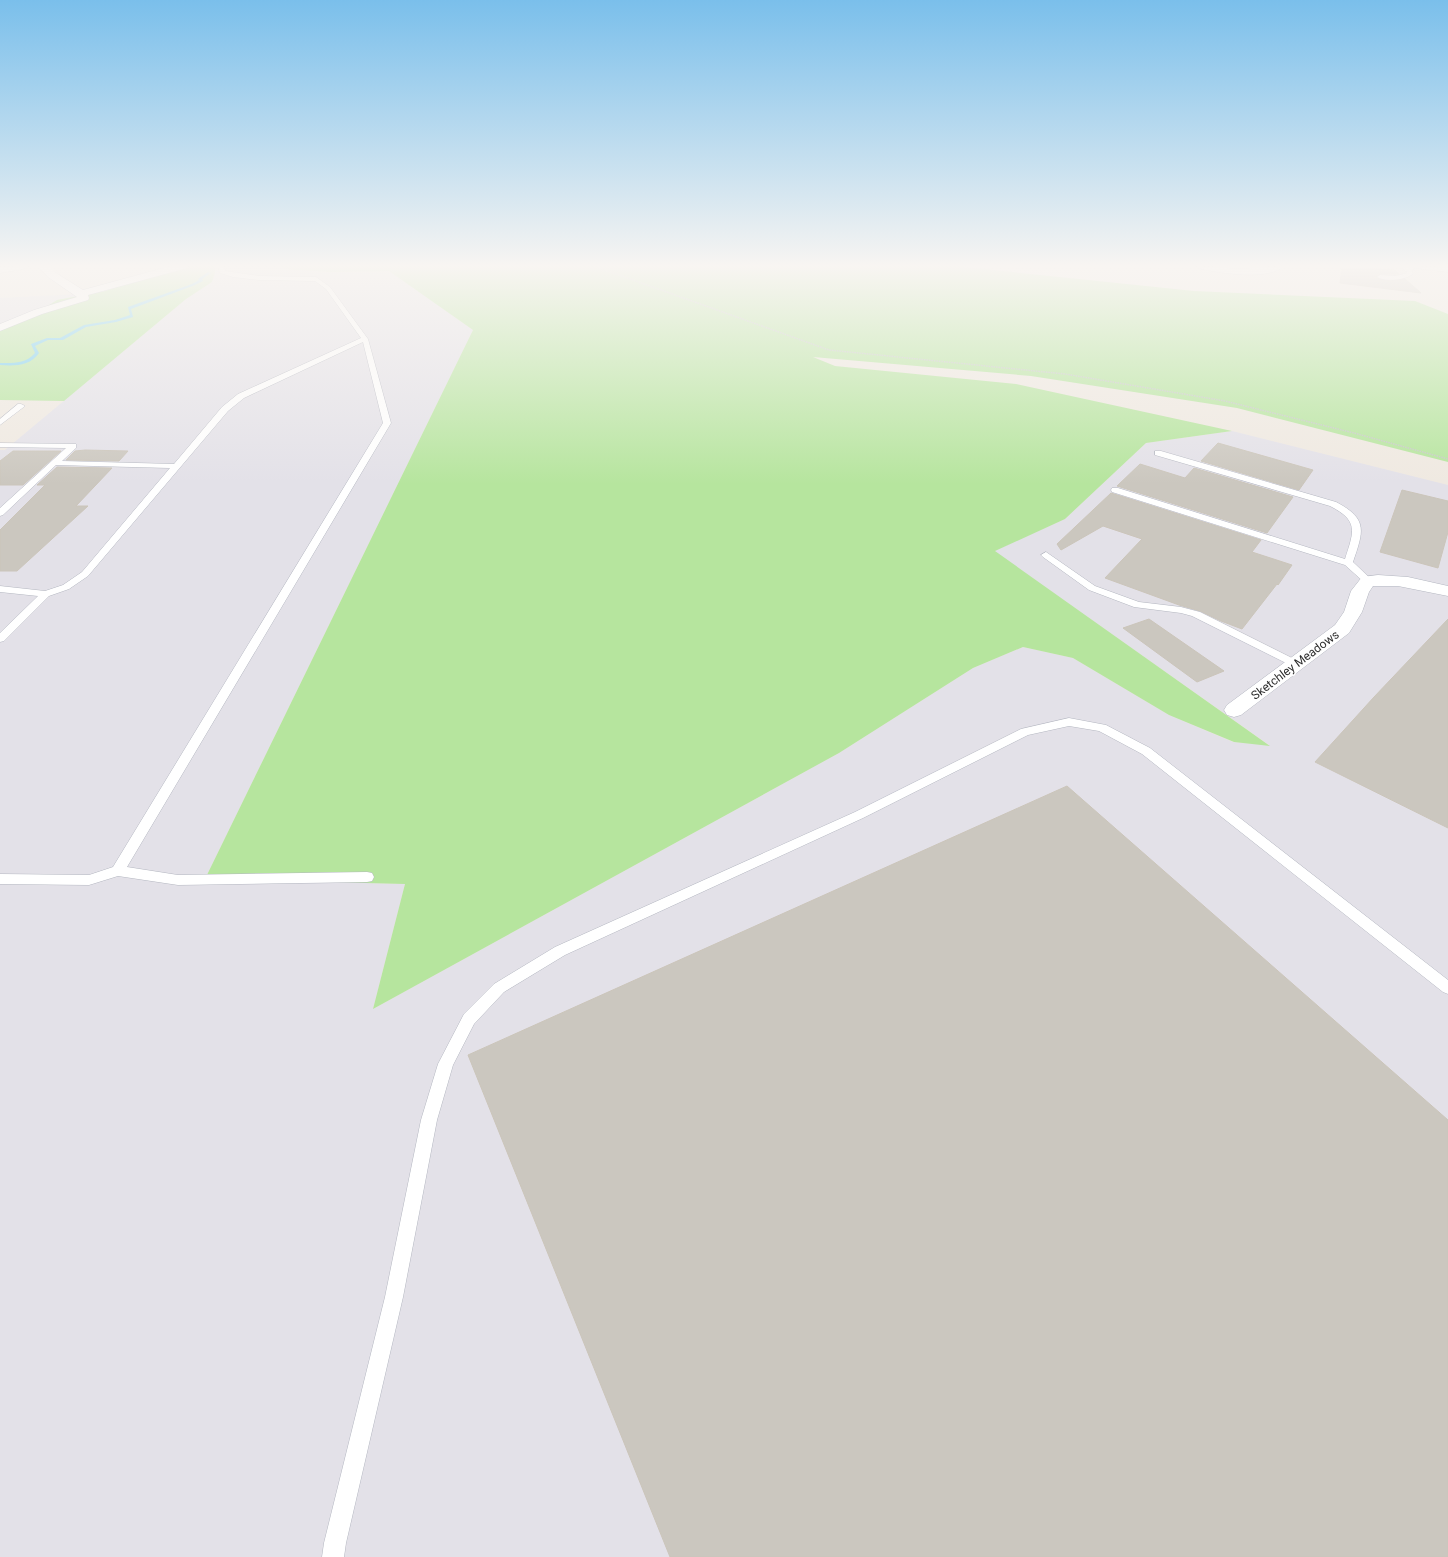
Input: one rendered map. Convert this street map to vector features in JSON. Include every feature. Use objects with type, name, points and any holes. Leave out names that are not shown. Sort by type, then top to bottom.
[{"type":"street","points":[[1368,581],[1384,579],[1448,591]]},
{"type":"street","name":"Sketchley Meadows","points":[[1234,710],[1342,629],[1353,612],[1360,591],[1368,581]]},
{"type":"lane","points":[[0,639],[46,594],[66,587],[85,574],[226,409],[241,396],[365,339],[387,423],[118,870]]},
{"type":"lane","points":[[0,424],[21,406]]},
{"type":"lane","points":[[0,445],[73,446],[0,513]]},
{"type":"lane","points":[[1158,454],[1333,504],[1352,514],[1357,527],[1354,546],[1348,563]]},
{"type":"lane","points":[[54,463],[177,466]]},
{"type":"lane","points":[[1115,490],[1348,563],[1368,581]]},
{"type":"lane","points":[[1046,555],[1092,588],[1136,605],[1181,610],[1196,614],[1296,664]]},
{"type":"lane","points":[[0,589],[46,594]]},
{"type":"lane","points":[[333,1557],[335,1543],[394,1297],[429,1120],[446,1064],[469,1019],[499,988],[560,951],[859,815],[1025,732],[1069,722],[1102,728],[1146,751],[1448,988]]},
{"type":"lane","points":[[0,879],[90,880],[118,870],[178,880],[367,877]]},
{"type":"path","points":[[797,339],[829,350],[1065,374],[1225,401],[1354,432],[1448,459]]},
{"type":"shaded area","points":[[138,339],[469,339],[205,879],[405,884],[373,1009],[839,753],[973,668],[1023,647],[1073,658],[1169,715],[1233,742],[1269,745],[994,551],[1065,519],[1146,443],[1232,431],[1448,485],[1448,1557],[0,1557],[0,450],[5,450]]},
{"type":"green space","points":[[0,339],[139,339],[64,401],[0,400]]},
{"type":"green space","points":[[469,339],[1448,339],[1448,462],[1237,408],[1031,376],[813,357],[835,366],[1016,384],[1232,431],[1146,443],[1065,519],[995,551],[1270,746],[1234,742],[1169,715],[1073,658],[1023,647],[973,668],[839,753],[373,1009],[405,884],[205,879]]},
{"type":"building","points":[[1218,443],[1313,470],[1299,490],[1201,461]]},
{"type":"building","points":[[13,451],[61,451],[23,485],[0,485],[0,461]]},
{"type":"building","points":[[75,451],[128,451],[119,461],[66,460]]},
{"type":"building","points":[[1140,464],[1185,478],[1194,468],[1293,497],[1267,533],[1117,486]]},
{"type":"building","points":[[57,467],[112,468],[76,506],[88,506],[17,571],[0,571],[0,530],[45,485],[37,485]]},
{"type":"building","points":[[1402,490],[1448,501],[1448,532],[1438,568],[1380,552]]},
{"type":"building","points":[[1111,493],[1261,540],[1252,552],[1292,565],[1278,585],[1277,584],[1242,629],[1200,611],[1179,605],[1105,578],[1142,539],[1103,526],[1061,550],[1057,544]]},
{"type":"building","points":[[1149,619],[1224,671],[1197,682],[1123,628]]},
{"type":"building","points":[[1448,619],[1448,828],[1315,762]]},
{"type":"building","points":[[1067,786],[1448,1120],[1448,1557],[670,1557],[468,1055]]},
{"type":"waterway","points":[[0,364],[16,364],[26,362],[37,353],[33,345],[47,339],[62,339]]}]
